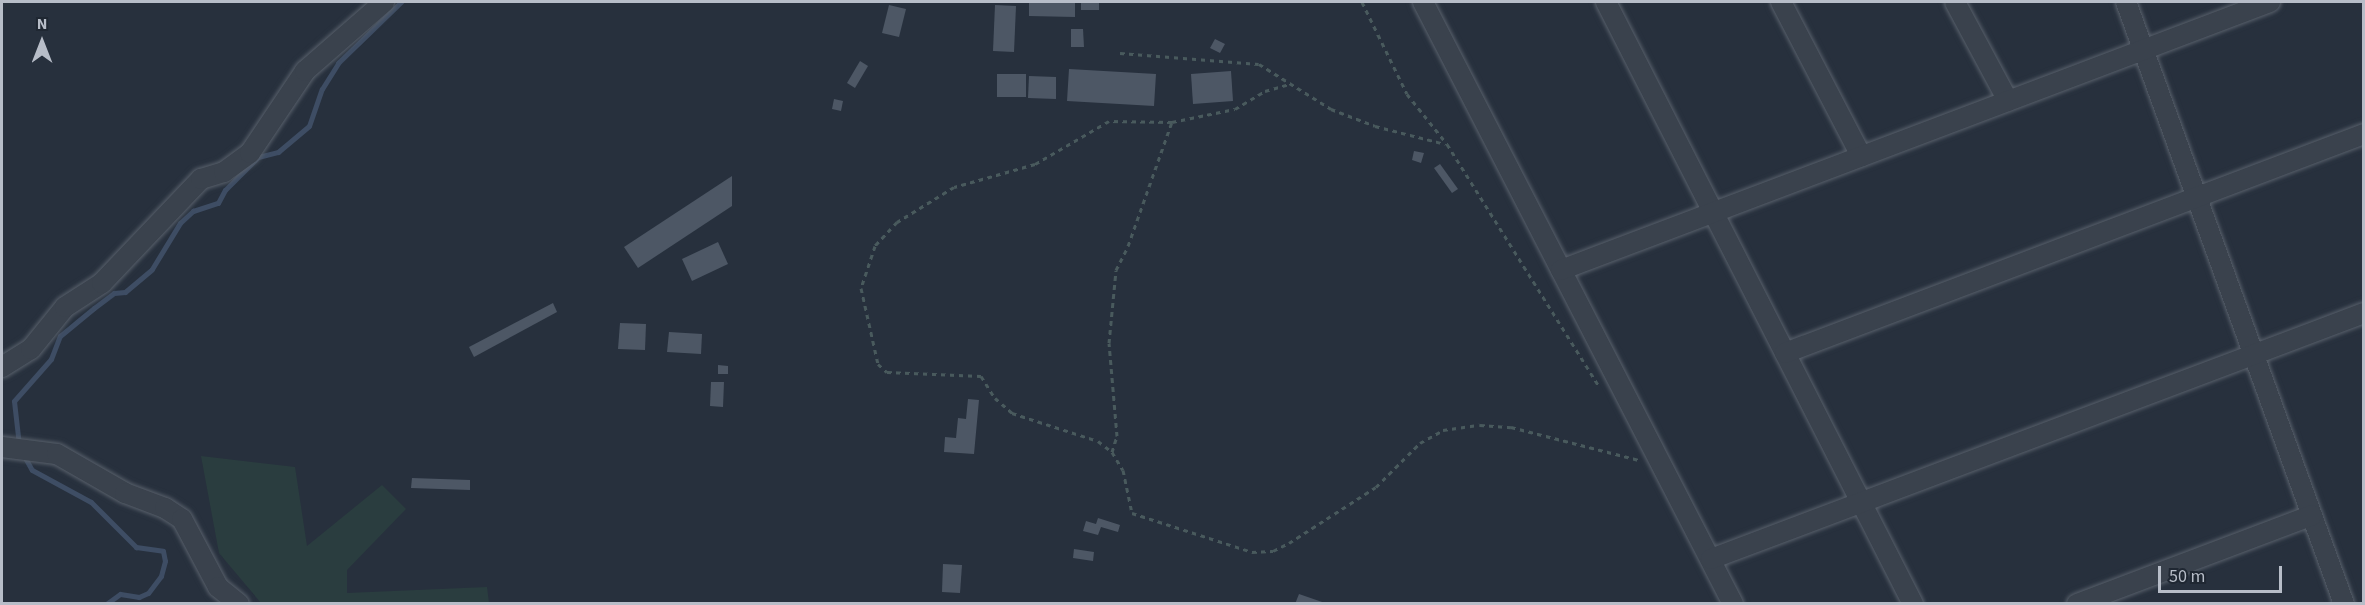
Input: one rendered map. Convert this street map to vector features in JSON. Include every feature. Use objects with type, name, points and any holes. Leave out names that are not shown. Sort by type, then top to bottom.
[{"type":"street","points":[[2,367],[31,349],[65,307],[102,283],[201,179],[224,172],[250,153],[304,71],[384,2]]},
{"type":"street","points":[[1423,2],[1733,603]]},
{"type":"street","points":[[1606,2],[1913,603]]},
{"type":"street","points":[[1781,2],[1861,156]]},
{"type":"street","points":[[1955,2],[2008,101]]},
{"type":"street","points":[[2126,2],[2344,603]]},
{"type":"street","points":[[1562,270],[2270,2]]},
{"type":"street","points":[[1785,353],[2364,134]]},
{"type":"street","points":[[1711,559],[2364,313]]},
{"type":"street","points":[[2,464],[11,448],[57,454],[124,493],[165,508],[182,519],[218,587],[239,603]]},
{"type":"street","points":[[2077,603],[2312,515]]},
{"type":"path","points":[[1362,2],[1407,94],[1447,144],[1604,395]]},
{"type":"path","points":[[1120,54],[1259,64],[1331,109],[1375,126],[1447,144]]},
{"type":"path","points":[[1290,84],[1265,91],[1235,109],[1172,122],[1109,121],[1035,164],[954,187],[897,222],[875,246],[861,288],[878,364],[887,372],[981,376],[995,399],[1012,413],[1098,441],[1112,452],[1123,470],[1132,513],[1252,552],[1273,551],[1289,543],[1376,488],[1420,442],[1443,430],[1480,425],[1510,427],[1605,453],[1662,464]]},
{"type":"path","points":[[1112,452],[1117,436],[1109,343],[1116,270],[1128,246],[1172,122]]},
{"type":"shaded area","points":[[201,456],[295,467],[307,546],[382,485],[406,509],[347,570],[347,593],[487,587],[489,603],[261,603],[219,553]]},
{"type":"building","points":[[1029,2],[1075,2],[1075,17],[1029,16]]},
{"type":"building","points":[[1081,2],[1099,2],[1099,10],[1081,10]]},
{"type":"building","points":[[889,5],[906,9],[899,37],[882,33]]},
{"type":"building","points":[[995,5],[1016,6],[1014,52],[993,51]]},
{"type":"building","points":[[1071,29],[1083,29],[1084,47],[1071,47]]},
{"type":"building","points":[[1215,39],[1225,44],[1220,53],[1210,48]]},
{"type":"building","points":[[860,61],[868,66],[855,88],[847,83]]},
{"type":"building","points":[[1069,69],[1156,74],[1154,106],[1067,101]]},
{"type":"building","points":[[1231,71],[1233,101],[1193,104],[1191,74]]},
{"type":"building","points":[[997,74],[1026,74],[1026,97],[997,97]]},
{"type":"building","points":[[1029,76],[1056,77],[1056,99],[1028,98]]},
{"type":"building","points":[[834,99],[843,101],[841,111],[832,109]]},
{"type":"building","points":[[1414,151],[1424,153],[1421,163],[1412,160]]},
{"type":"building","points":[[1440,164],[1458,189],[1452,193],[1434,168]]},
{"type":"building","points":[[732,176],[732,206],[638,268],[624,247]]},
{"type":"building","points":[[718,242],[728,264],[692,281],[682,259]]},
{"type":"building","points":[[553,303],[557,312],[474,357],[469,347]]},
{"type":"building","points":[[620,323],[646,324],[645,350],[618,349]]},
{"type":"building","points":[[669,332],[702,334],[701,354],[667,352]]},
{"type":"building","points":[[718,365],[728,366],[728,374],[718,374]]},
{"type":"building","points":[[711,382],[724,382],[723,407],[710,406]]},
{"type":"building","points":[[968,399],[979,400],[974,454],[944,452],[945,437],[956,438],[958,418],[966,419]]},
{"type":"building","points":[[412,478],[470,480],[470,490],[411,488]]},
{"type":"building","points":[[1098,518],[1120,525],[1118,532],[1101,527],[1098,535],[1083,531],[1086,521],[1096,524]]},
{"type":"building","points":[[1074,549],[1094,552],[1093,561],[1073,558]]},
{"type":"building","points":[[943,564],[962,565],[960,593],[942,592]]},
{"type":"building","points":[[1299,594],[1325,603],[1325,604],[1295,604]]},
{"type":"waterway","points":[[19,445],[14,401],[51,359],[60,336],[114,293],[125,292],[152,269],[180,223],[193,211],[218,203],[225,190],[258,157],[278,152],[309,126],[322,89],[338,63],[401,2]]},
{"type":"waterway","points":[[23,454],[32,470],[91,502],[136,547],[163,551],[165,561],[161,576],[148,593],[139,597],[120,594],[106,604]]}]
